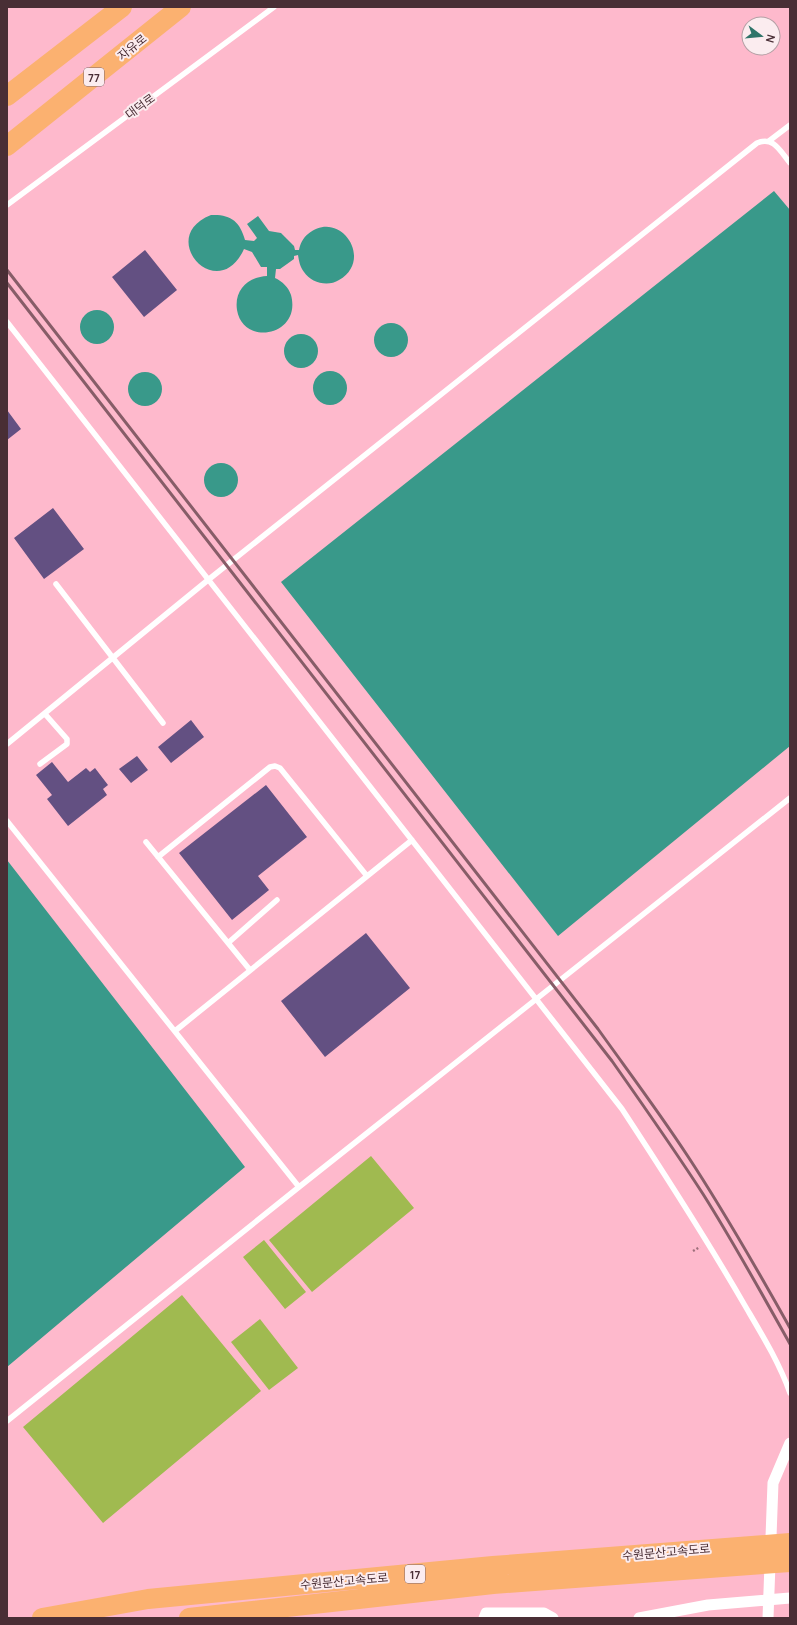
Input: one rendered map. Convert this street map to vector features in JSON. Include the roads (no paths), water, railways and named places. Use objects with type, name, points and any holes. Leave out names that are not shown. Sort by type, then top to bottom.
[{"type":"highway","points":[[7,96],[122,7]]},
{"type":"highway","name":"자유로","points":[[7,146],[181,7]]},
{"type":"highway","points":[[165,20],[191,7]]},
{"type":"highway","name":"수원문산고속도로","points":[[42,1618],[148,1599],[493,1566],[790,1543]]},
{"type":"highway","name":"수원문산고속도로","points":[[189,1618],[493,1584],[790,1562]]},
{"type":"street","points":[[768,1618],[774,1483],[790,1444]]},
{"type":"street","points":[[639,1618],[708,1605],[790,1598]]},
{"type":"street","points":[[485,1616],[544,1613],[553,1618]]},
{"type":"lane","name":"대덕로","points":[[7,205],[274,7]]},
{"type":"lane","points":[[769,141],[790,125]]},
{"type":"lane","points":[[7,744],[208,580],[757,143],[764,140],[775,144],[790,163]]},
{"type":"lane","points":[[7,322],[622,1109],[681,1198],[733,1285],[783,1373],[790,1393]]},
{"type":"lane","points":[[56,584],[112,659],[163,723]]},
{"type":"lane","points":[[40,764],[66,744],[67,741],[67,739],[45,714]]},
{"type":"lane","points":[[158,857],[270,767],[275,766],[280,768],[367,876]]},
{"type":"lane","points":[[7,1421],[299,1187],[790,798]]},
{"type":"lane","points":[[7,821],[299,1187]]},
{"type":"lane","points":[[175,1031],[412,840]]},
{"type":"lane","points":[[146,842],[250,970]]},
{"type":"lane","points":[[228,943],[277,900]]},
{"type":"railway","points":[[7,270],[598,1029],[666,1123],[701,1176],[740,1240],[790,1328]]},
{"type":"railway","points":[[7,283],[612,1061],[703,1194],[737,1250],[790,1344]]}]
